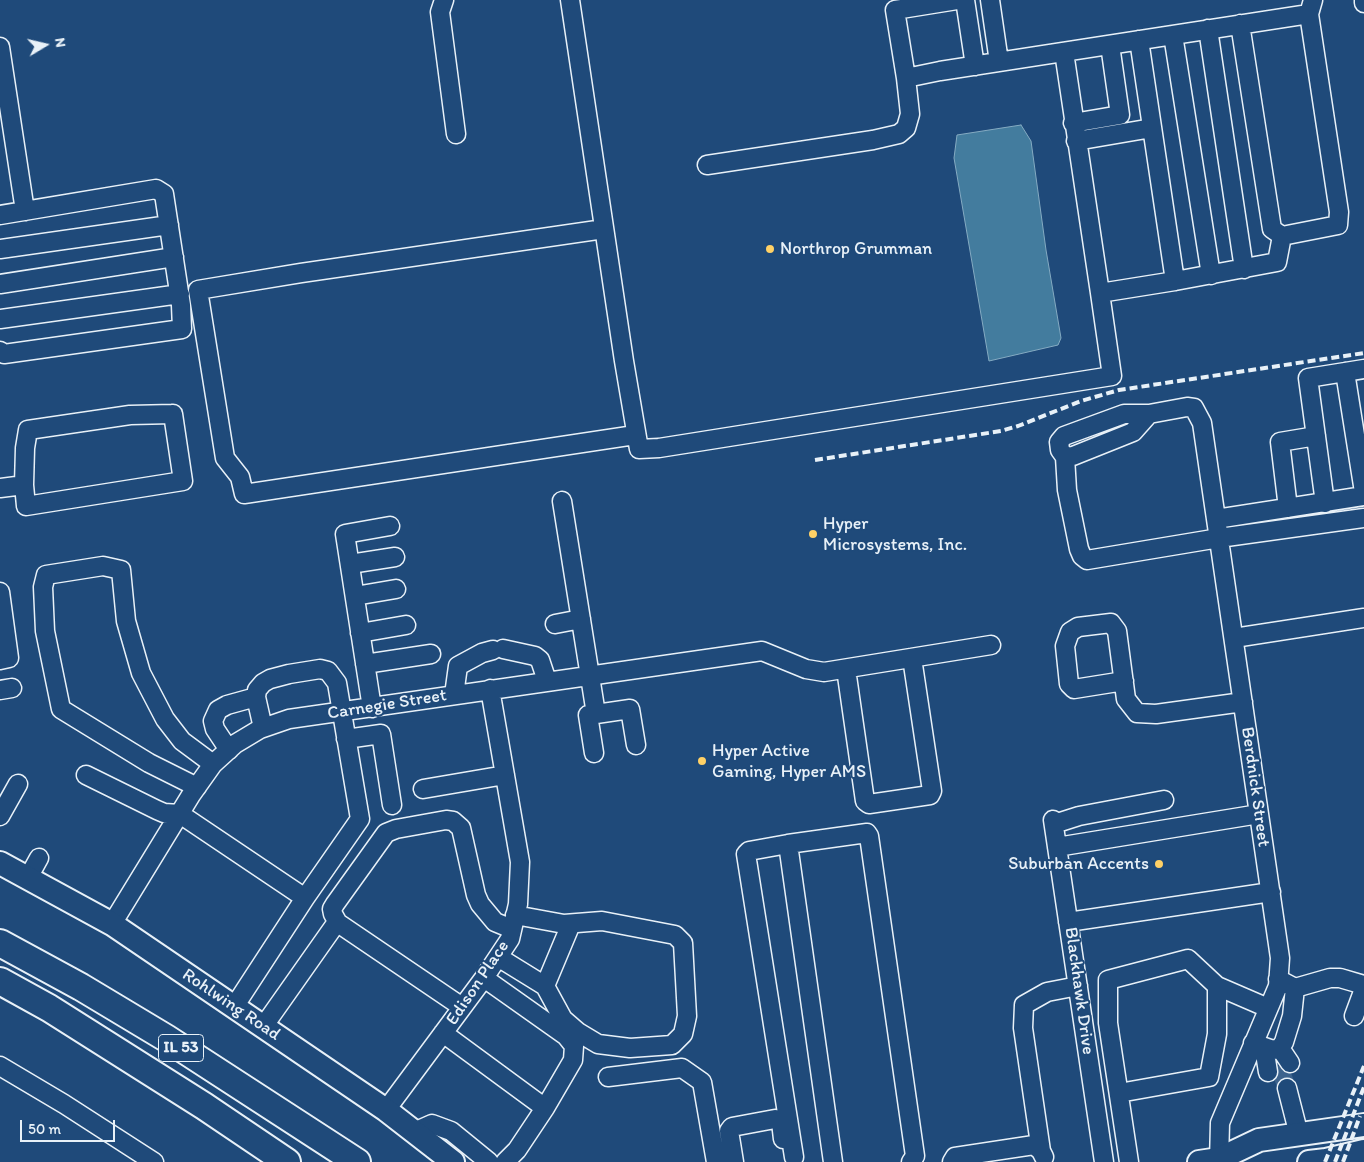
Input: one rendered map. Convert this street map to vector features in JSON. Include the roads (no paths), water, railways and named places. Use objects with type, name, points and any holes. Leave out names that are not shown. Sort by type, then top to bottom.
[{"type":"highway","name":"IL 53","points":[[0,942],[81,987],[166,1038],[357,1162]]},
{"type":"highway","name":"IL 53","points":[[0,981],[56,1012],[204,1106],[287,1162]]},
{"type":"main road","name":"Rohlwing Road","points":[[0,862],[112,924],[386,1110],[453,1162]]},
{"type":"main road","points":[[1217,1161],[1259,1140],[1364,1126]]},
{"type":"main road","points":[[1309,1162],[1342,1160],[1364,1152]]},
{"type":"street","points":[[444,0],[440,12],[456,134]]},
{"type":"street","points":[[570,0],[639,450],[1112,376],[1064,52]]},
{"type":"street","points":[[707,165],[873,140],[899,134],[906,128],[910,114],[895,10],[957,0]]},
{"type":"street","points":[[965,0],[975,66]]},
{"type":"street","points":[[990,0],[999,62]]},
{"type":"street","points":[[906,78],[1240,24],[1311,7],[1340,212],[1338,225],[1282,236],[1272,229],[1240,24]]},
{"type":"street","points":[[1208,29],[1244,269]]},
{"type":"street","points":[[1173,35],[1211,275]]},
{"type":"street","points":[[1139,40],[1175,281]]},
{"type":"street","points":[[1074,122],[1120,115],[1110,45]]},
{"type":"street","points":[[0,47],[25,211]]},
{"type":"street","points":[[1076,141],[1152,128]]},
{"type":"street","points":[[0,215],[156,190],[164,194],[180,294],[182,329],[2,353]]},
{"type":"street","points":[[0,249],[169,225]]},
{"type":"street","points":[[604,229],[301,273],[198,290],[225,458],[240,477],[244,494],[636,435]]},
{"type":"street","points":[[1100,293],[1277,262],[1282,236]]},
{"type":"street","points":[[0,284],[174,257]]},
{"type":"street","points":[[0,319],[180,294]]},
{"type":"street","points":[[1325,503],[1308,378],[1364,369]]},
{"type":"street","points":[[1216,519],[1325,503],[1364,494],[1345,372]]},
{"type":"street","name":"Berdnick Street","points":[[1217,1161],[1220,1123],[1272,1055],[1268,1008],[1278,986],[1280,958],[1234,638],[1202,423],[1194,408],[1176,408],[1149,414],[1124,414],[1064,436],[1059,442],[1060,450],[1065,457],[1067,490],[1079,549],[1082,556],[1087,560],[1219,538]]},
{"type":"street","points":[[173,414],[184,481],[26,506],[24,485],[24,448],[28,430],[130,415],[173,414]]},
{"type":"street","points":[[1288,508],[1280,442],[1316,436]]},
{"type":"street","points":[[0,488],[24,485]]},
{"type":"street","points":[[562,501],[596,714]]},
{"type":"street","points":[[1219,538],[1364,518]]},
{"type":"street","points":[[372,708],[345,534],[390,526]]},
{"type":"street","points":[[350,564],[395,557]]},
{"type":"street","points":[[197,787],[150,763],[61,709],[45,631],[43,587],[46,575],[103,566],[121,570],[126,622],[141,673],[165,719],[182,741],[213,764]]},
{"type":"street","points":[[355,596],[396,589]]},
{"type":"street","points":[[0,592],[10,658],[0,660]]},
{"type":"street","points":[[1234,638],[1364,618]]},
{"type":"street","points":[[555,624],[581,619]]},
{"type":"street","points":[[360,633],[406,626]]},
{"type":"street","points":[[912,658],[932,791],[930,795],[869,804],[865,801],[846,669],[912,658],[991,645]]},
{"type":"street","points":[[454,695],[458,666],[482,653],[498,649],[535,656],[540,660],[547,681]]},
{"type":"street","name":"Carnegie Street","points":[[112,924],[213,764],[235,744],[262,728],[289,719],[762,651],[815,672],[846,669]]},
{"type":"street","points":[[365,664],[431,654]]},
{"type":"street","points":[[234,1007],[305,898],[360,819],[337,683],[334,677],[320,669],[270,678],[257,690],[256,697],[262,728]]},
{"type":"street","points":[[1124,681],[1126,699],[1137,713],[1156,714],[1243,702]]},
{"type":"street","name":"Edison Place","points":[[386,1110],[484,978],[510,939],[518,904],[520,862],[490,689]]},
{"type":"street","points":[[229,750],[215,729],[213,721],[218,710],[227,705],[256,697]]},
{"type":"street","points":[[594,753],[588,716],[596,714],[630,709],[636,746]]},
{"type":"street","points":[[346,739],[381,734],[392,805]]},
{"type":"street","points":[[86,775],[164,813],[180,814],[305,898]]},
{"type":"street","points":[[423,789],[505,775]]},
{"type":"street","points":[[0,816],[18,784]]},
{"type":"street","name":"Blackhawk Drive","points":[[1104,1162],[1054,822],[1164,800]]},
{"type":"street","points":[[1057,847],[1259,814]]},
{"type":"street","points":[[462,1007],[337,922],[332,909],[386,833],[396,829],[446,820],[453,821],[461,828],[476,895],[480,904],[495,922],[571,924],[602,921],[674,935],[683,943],[687,1016],[683,1034],[672,1045],[630,1048],[598,1044],[578,1032],[563,1019],[545,986],[498,957]]},
{"type":"street","points":[[790,1159],[746,854],[749,851],[788,844],[867,833],[869,836],[915,1156],[910,1162]]},
{"type":"street","points":[[788,844],[833,1162]]},
{"type":"street","points":[[28,878],[39,858]]},
{"type":"street","points":[[1068,922],[1271,892]]},
{"type":"street","points":[[263,1027],[337,922]]},
{"type":"street","points":[[545,986],[571,924]]},
{"type":"street","points":[[1129,1162],[1108,1023],[1108,980],[1188,959],[1217,986],[1268,1008]]},
{"type":"street","points":[[484,978],[566,1036],[574,1046],[572,1060],[545,1108],[517,1150],[505,1162]]},
{"type":"street","points":[[1278,979],[1295,988],[1330,978],[1340,978],[1364,985]]},
{"type":"street","points":[[1043,1156],[1023,1028],[1024,1005],[1047,992],[1078,986]]},
{"type":"street","points":[[1118,1093],[1209,1077],[1217,1034],[1217,986]]},
{"type":"street","points":[[1272,1055],[1284,1042],[1292,1016],[1295,988]]},
{"type":"street","points":[[1354,1016],[1364,989]]},
{"type":"street","points":[[443,1033],[545,1108]]},
{"type":"street","points":[[0,1066],[64,1104],[154,1162]]},
{"type":"street","points":[[608,1078],[682,1068],[702,1082],[716,1162]]},
{"type":"street","points":[[1287,1088],[1298,1135]]},
{"type":"street","points":[[734,1162],[729,1131],[732,1127],[775,1119],[781,1122],[790,1159]]},
{"type":"street","points":[[414,1132],[432,1124],[451,1131],[489,1162]]},
{"type":"street","points":[[952,1162],[955,1157],[1034,1145],[1043,1156]]},
{"type":"water","points":[[1021,125],[1031,141],[1046,250],[1061,338],[1058,345],[989,361],[954,158],[957,135]]},
{"type":"tunnel","points":[[1279,1066],[1287,1088]]},
{"type":"railway","points":[[815,460],[1001,431],[1081,401],[1119,390],[1364,353]]},
{"type":"railway","points":[[1325,1162],[1364,1066]]},
{"type":"railway","points":[[1335,1162],[1364,1087]]},
{"type":"railway","points":[[1343,1162],[1360,1116]]},
{"type":"place","name":"Northrop Grumman","points":[[770,249]]},
{"type":"place","name":"Hyper Microsystems, Inc.","points":[[813,534]]},
{"type":"place","name":"Hyper Active Gaming, Hyper AMS","points":[[702,761]]},
{"type":"place","name":"Suburban Accents","points":[[1159,864]]}]
